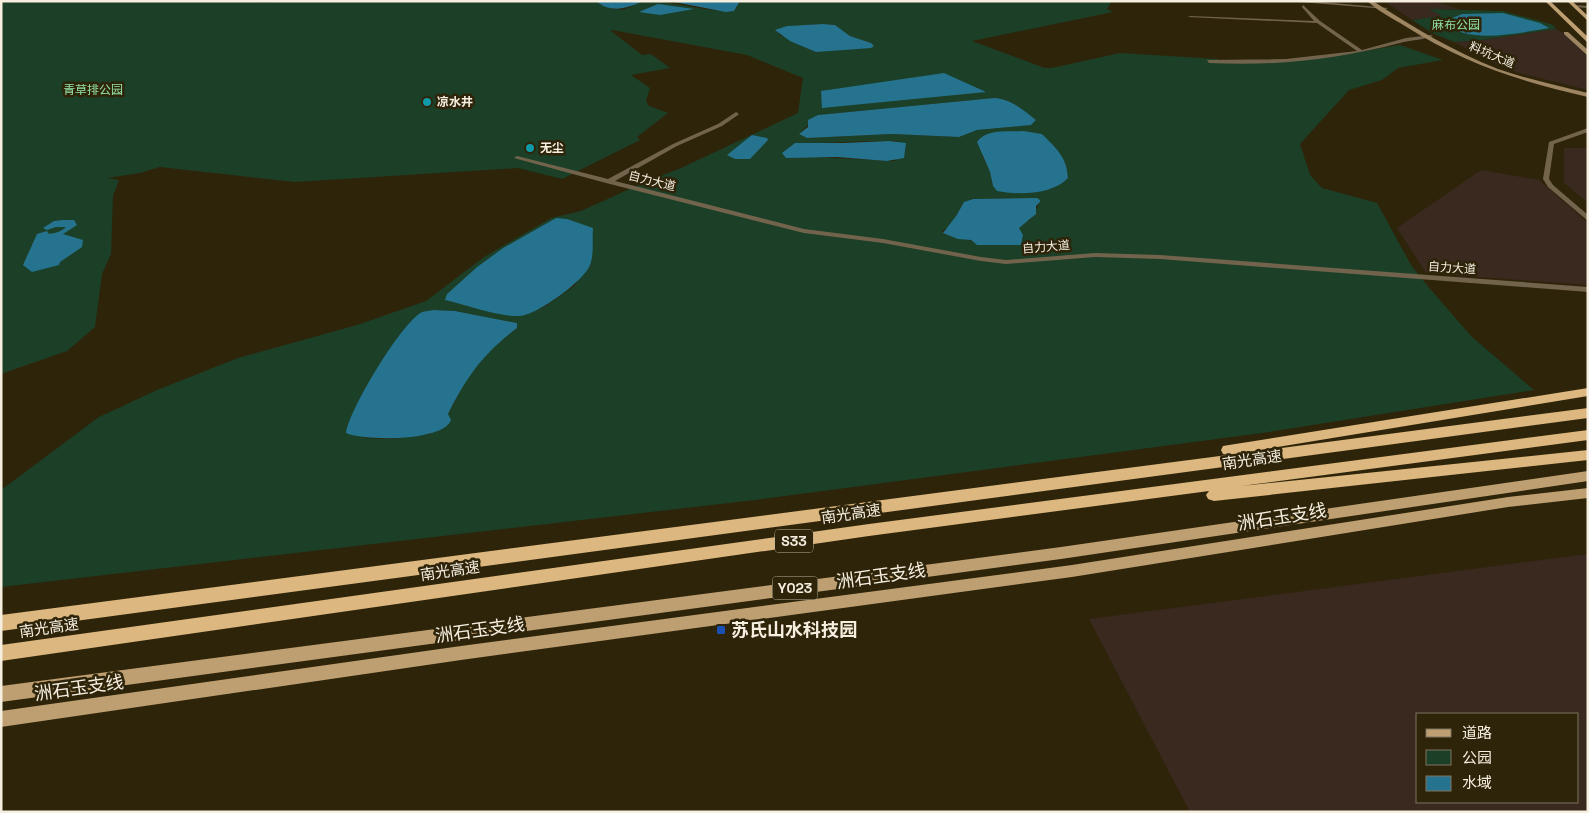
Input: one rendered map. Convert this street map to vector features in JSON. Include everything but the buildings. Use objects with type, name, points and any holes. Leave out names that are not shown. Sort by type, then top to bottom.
[{"type":"highway","points":[[929,500],[1588,392]]},
{"type":"highway","name":"南光高速","points":[[1,623],[568,550],[1588,413]]},
{"type":"highway","name":"南光高速","points":[[1,653],[869,530],[1588,434]]},
{"type":"highway","points":[[869,530],[1588,455]]},
{"type":"main road","points":[[1547,1],[1588,41]]},
{"type":"main road","points":[[1571,3],[1588,18]]},
{"type":"main road","name":"洲石玉支线","points":[[1,694],[1061,553],[1588,476]]},
{"type":"main road","name":"洲石玉支线","points":[[1,719],[471,652],[1072,571],[1508,502],[1588,492]]},
{"type":"street","points":[[1290,1],[1377,4]]},
{"type":"street","name":"料坑大道","points":[[1369,1],[1386,8],[1428,36]]},
{"type":"street","points":[[1571,3],[1588,7]]},
{"type":"street","name":"料坑大道","points":[[1377,4],[1428,36],[1505,73],[1588,94]]},
{"type":"street","points":[[1302,6],[1318,22],[1361,51]]},
{"type":"street","points":[[1190,17],[1318,22]]},
{"type":"street","points":[[1566,33],[1588,54]]},
{"type":"street","points":[[1209,61],[1273,61],[1361,51],[1428,36]]},
{"type":"street","points":[[608,182],[675,145],[720,125],[736,114]]},
{"type":"street","points":[[1588,130],[1552,143],[1546,179],[1550,186],[1588,220]]},
{"type":"street","name":"自力大道","points":[[517,158],[804,231],[883,241],[995,261],[1095,255],[1160,257],[1588,290]]},
{"type":"shaded area","points":[[1384,1],[1433,1],[1459,9],[1431,9],[1443,16],[1412,20]]},
{"type":"shaded area","points":[[1556,29],[1564,33],[1588,57],[1588,90],[1519,73],[1498,65],[1454,42],[1482,40]]},
{"type":"shaded area","points":[[1564,148],[1588,148],[1588,203],[1564,183]]},
{"type":"shaded area","points":[[1481,170],[1539,180],[1588,223],[1588,285],[1426,273],[1397,228]]},
{"type":"shaded area","points":[[1588,554],[1588,812],[1190,812],[1089,619]]},
{"type":"green space","name":"青草排公园","points":[[1,1],[257,1],[259,3],[280,1],[596,1],[606,7],[622,9],[641,2],[658,1],[712,10],[734,11],[740,1],[1112,1],[1107,9],[1113,12],[972,41],[1045,68],[1120,53],[1218,59],[1220,62],[1254,63],[1352,53],[1400,45],[1443,60],[1398,68],[1382,80],[1349,90],[1300,144],[1310,175],[1322,188],[1377,203],[1411,265],[1426,284],[1471,336],[1534,390],[1262,433],[755,500],[1,587],[1,490],[99,417],[157,390],[238,358],[357,325],[426,301],[484,257],[551,218],[581,211],[681,168],[798,113],[803,78],[747,55],[612,30],[642,55],[651,54],[670,68],[631,75],[650,88],[646,101],[649,106],[668,113],[637,137],[640,140],[562,179],[518,168],[295,182],[160,167],[140,173],[107,178],[119,180],[113,196],[111,254],[102,274],[95,327],[67,351],[1,374]],"holes":[[[835,25],[850,36],[871,43],[816,52],[779,34],[787,26]],[[994,98],[1011,102],[1036,120],[1031,125],[977,130],[959,137],[892,134],[807,138],[799,134],[818,115]],[[1024,131],[1042,134],[1060,153],[1068,178],[993,186],[990,172],[982,155]],[[897,141],[895,161],[812,157],[793,144]],[[1037,198],[1040,200],[1030,220],[1021,224],[1019,228],[1023,235],[1021,245],[977,245],[969,240],[951,236],[942,231],[947,228],[966,202],[972,199]],[[556,218],[591,264],[574,286],[546,306],[521,316],[501,314],[446,300],[447,294],[477,267],[503,248]],[[434,310],[455,311],[517,323],[517,328],[492,348],[477,364],[448,414],[431,434],[392,439],[364,438]]]},
{"type":"green space","name":"麻布公园","points":[[1429,9],[1502,11],[1553,25],[1556,29],[1482,40],[1454,42],[1434,34],[1412,20],[1442,16]]},
{"type":"water","points":[[596,1],[643,1],[625,8],[614,9]]},
{"type":"water","points":[[669,1],[740,1],[734,11],[726,12]]},
{"type":"water","points":[[658,4],[694,9],[660,15],[639,12]]},
{"type":"water","points":[[1503,13],[1540,23],[1549,28],[1482,36],[1468,34],[1448,24],[1450,19],[1462,14]]},
{"type":"water","points":[[835,25],[850,36],[871,43],[874,46],[871,48],[816,52],[790,41],[775,30],[787,26]]},
{"type":"water","points":[[944,73],[986,92],[822,108],[821,91]]},
{"type":"water","points":[[994,98],[1011,102],[1036,120],[1031,125],[977,130],[959,137],[892,134],[807,138],[799,134],[808,127],[808,120],[818,115]]},
{"type":"water","points":[[1024,131],[1042,134],[1052,144],[1063,159],[1068,178],[1061,184],[1044,191],[1015,193],[997,191],[993,186],[990,172],[977,142],[992,133]]},
{"type":"water","points":[[752,135],[767,138],[768,140],[750,159],[735,159],[727,155]]},
{"type":"water","points":[[889,141],[906,143],[904,158],[887,161],[837,157],[786,158],[782,153],[795,143]]},
{"type":"water","points":[[1037,198],[1040,202],[1036,206],[1036,214],[1019,228],[1023,235],[1021,245],[977,245],[971,240],[958,239],[943,233],[964,202],[973,199]]},
{"type":"water","points":[[556,218],[567,219],[593,228],[592,258],[588,269],[561,295],[538,310],[520,316],[493,313],[445,300],[447,294],[477,267],[503,248]]},
{"type":"water","points":[[74,220],[77,225],[63,234],[83,240],[82,247],[60,262],[59,265],[32,272],[23,265],[37,234],[47,231],[49,234],[56,233],[62,230],[66,227],[56,227],[47,230],[43,228],[54,221]]},
{"type":"water","points":[[434,310],[455,311],[517,323],[517,328],[494,347],[469,377],[448,414],[451,420],[445,427],[419,436],[402,438],[355,436],[346,433],[356,406],[377,368],[402,332],[422,312]]},
{"type":"place","name":"凉水井","points":[[427,102]]},
{"type":"place","name":"无尘","points":[[530,148]]},
{"type":"place","name":"苏氏山水科技园","points":[[721,630]]}]
